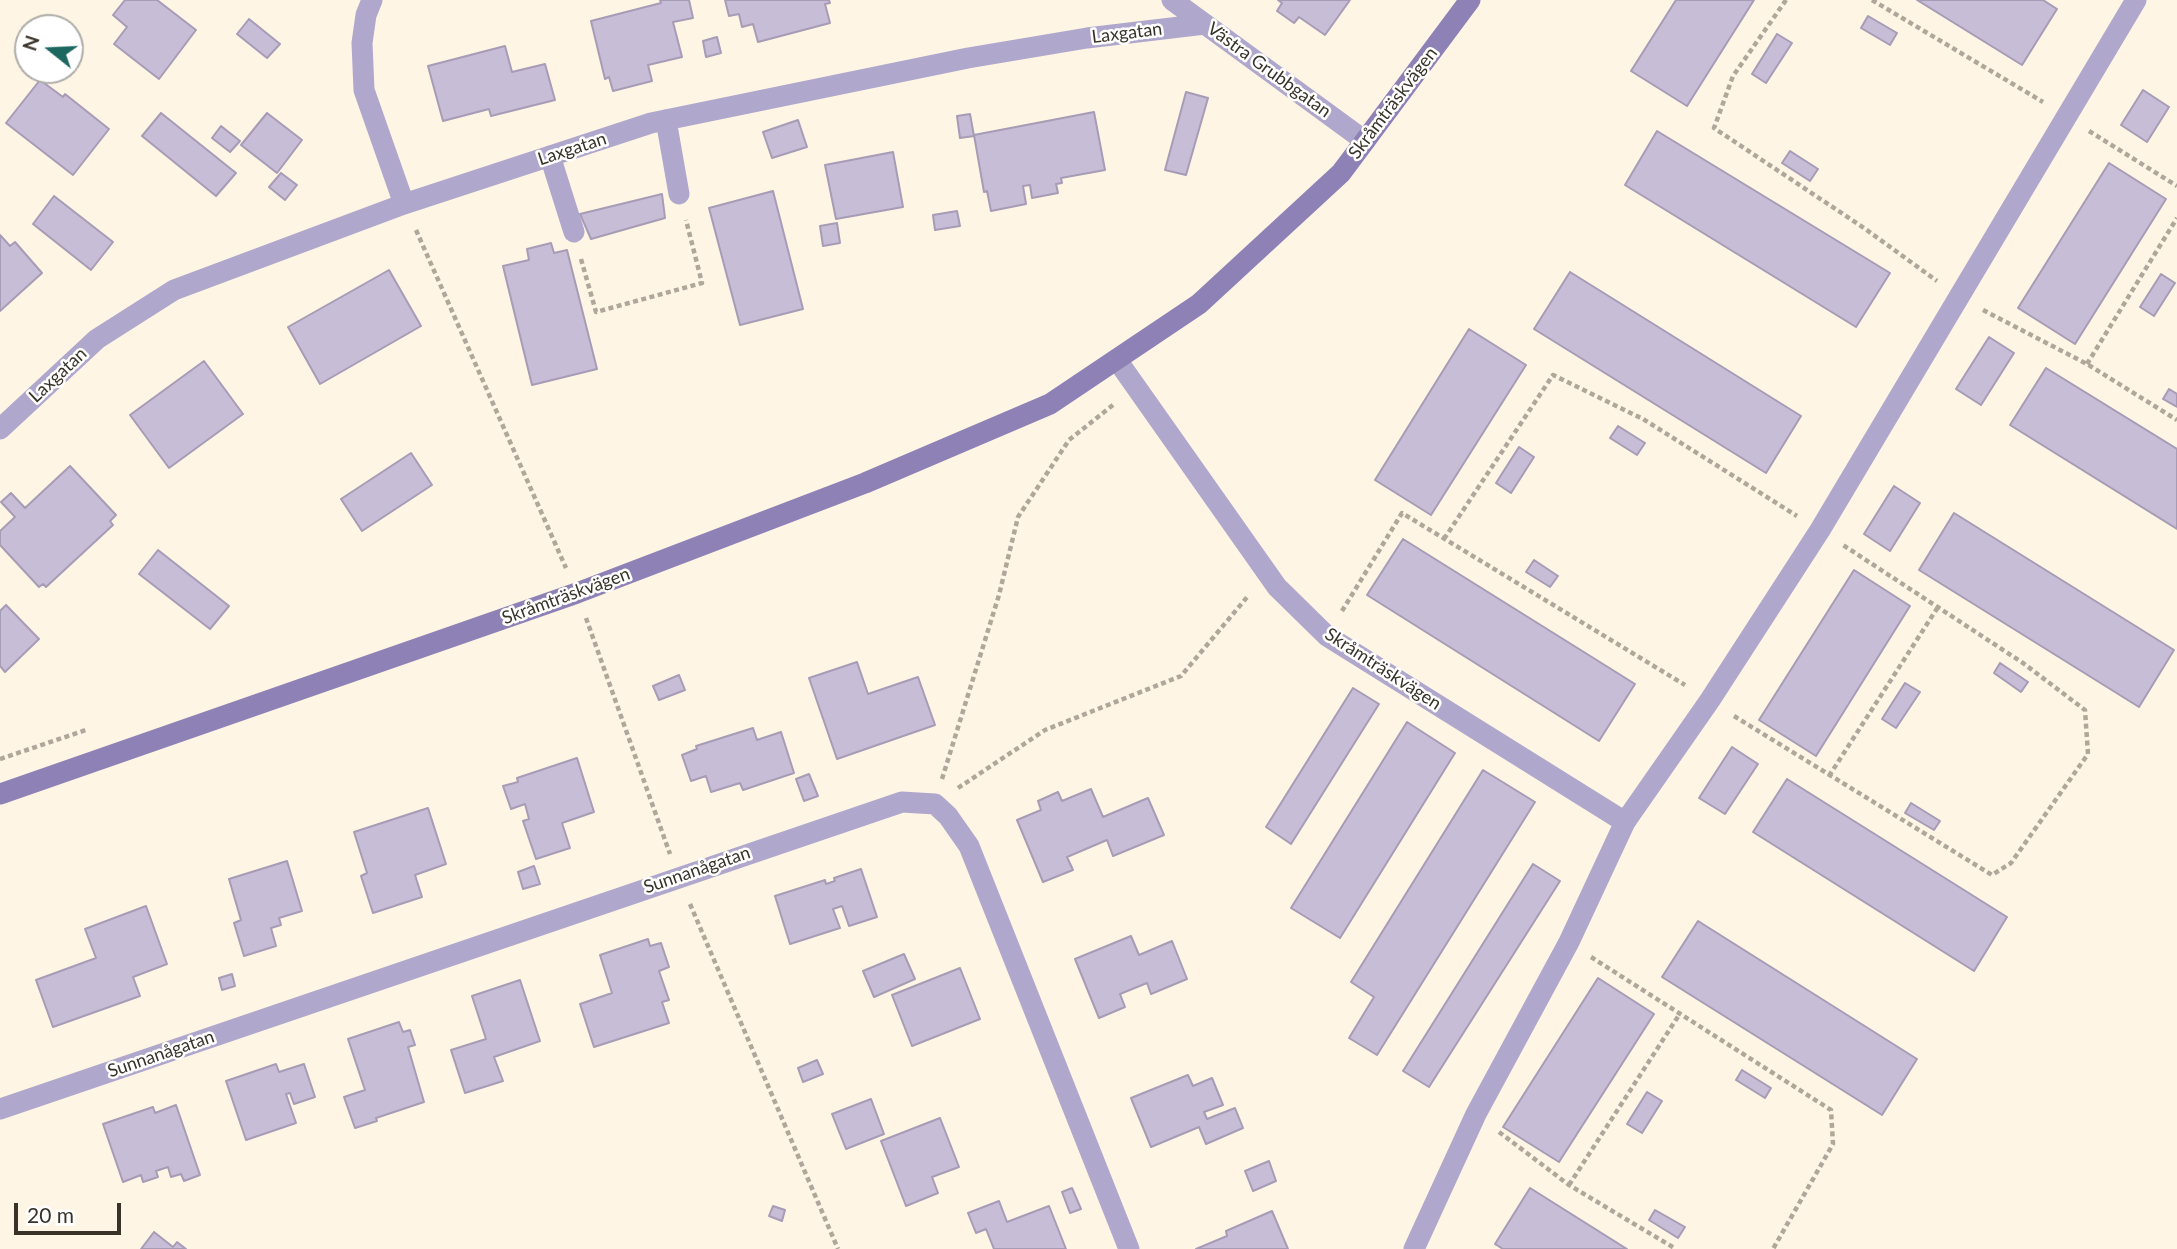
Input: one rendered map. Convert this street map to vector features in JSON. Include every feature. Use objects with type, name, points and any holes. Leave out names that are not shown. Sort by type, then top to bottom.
[{"type":"main road","name":"Skråmträskvägen","points":[[0,794],[578,593],[865,483],[1050,404],[1199,304],[1341,173],[1470,0]]},
{"type":"street","points":[[372,0],[366,15],[362,43],[364,90],[404,204]]},
{"type":"street","name":"Västra Grubbgatan","points":[[1172,0],[1365,141]]},
{"type":"street","points":[[1414,1249],[1476,1114],[1569,942],[1625,822],[1710,700],[1820,530],[2136,0]]},
{"type":"street","name":"Laxgatan","points":[[0,429],[97,339],[174,290],[404,204],[666,120],[968,58],[1087,38],[1205,24]]},
{"type":"street","points":[[666,120],[679,194]]},
{"type":"street","points":[[550,156],[574,232]]},
{"type":"street","name":"Skråmträskvägen","points":[[1117,360],[1277,587],[1327,636],[1625,822]]},
{"type":"street","name":"Sunnanågatan","points":[[0,1109],[678,876],[902,802],[935,804]]},
{"type":"street","points":[[935,804],[948,816],[969,846],[1129,1249]]},
{"type":"path","points":[[1786,0],[1733,76],[1714,128],[1959,297],[2087,364],[2177,420]]},
{"type":"path","points":[[1872,0],[2177,186]]},
{"type":"path","points":[[574,232],[596,312],[702,283],[679,194]]},
{"type":"path","points":[[404,204],[578,593],[678,876],[838,1249]]},
{"type":"path","points":[[2087,364],[2177,218]]},
{"type":"path","points":[[1327,636],[1402,513],[1444,539],[1710,700],[1992,875],[2011,863],[2088,754],[2085,710],[2023,663],[1820,530],[1643,419],[1553,374],[1444,539]]},
{"type":"path","points":[[935,804],[999,595],[1018,517],[1069,440],[1136,387]]},
{"type":"path","points":[[551,569],[577,559]]},
{"type":"path","points":[[935,804],[1045,730],[1181,676],[1267,573]]},
{"type":"path","points":[[1829,776],[1938,607]]},
{"type":"path","points":[[0,759],[92,728]]},
{"type":"path","points":[[1569,942],[1831,1110],[1833,1144],[1773,1249]]},
{"type":"path","points":[[1570,1185],[1679,1015]]},
{"type":"path","points":[[1476,1114],[1570,1185],[1676,1249]]},
{"type":"building","points":[[125,0],[157,0],[196,30],[159,79],[114,44],[127,27],[113,15]]},
{"type":"building","points":[[660,0],[689,0],[693,18],[673,22],[682,57],[648,65],[652,81],[613,91],[609,77],[605,79],[591,21],[661,3]]},
{"type":"building","points":[[725,0],[829,0],[830,3],[825,4],[830,23],[758,42],[753,24],[742,27],[739,14],[729,16]]},
{"type":"building","points":[[1278,0],[1350,0],[1325,35],[1299,17],[1294,23],[1277,11],[1282,3]]},
{"type":"building","points":[[1676,0],[1754,0],[1687,106],[1631,71]]},
{"type":"building","points":[[1917,0],[2043,0],[2057,9],[2022,65]]},
{"type":"building","points":[[1868,16],[1897,33],[1890,45],[1861,28]]},
{"type":"building","points":[[249,19],[280,44],[267,58],[237,34]]},
{"type":"building","points":[[1777,34],[1792,43],[1766,83],[1752,74]]},
{"type":"building","points":[[717,37],[721,53],[706,57],[703,41]]},
{"type":"building","points":[[505,46],[512,72],[545,64],[555,100],[491,116],[489,109],[443,121],[428,66]]},
{"type":"building","points":[[37,84],[45,84],[63,97],[65,94],[109,129],[73,175],[6,123]]},
{"type":"building","points":[[2143,90],[2169,107],[2147,142],[2121,125]]},
{"type":"building","points":[[1186,92],[1208,98],[1186,175],[1165,170]]},
{"type":"building","points":[[1094,112],[1105,170],[1061,178],[1062,183],[1056,184],[1058,193],[1032,198],[1030,185],[1023,186],[1026,204],[991,211],[987,191],[984,192],[974,135]]},
{"type":"building","points":[[161,113],[236,173],[216,196],[142,136]]},
{"type":"building","points":[[267,113],[302,140],[277,173],[241,145]]},
{"type":"building","points":[[970,114],[974,136],[960,138],[957,116]]},
{"type":"building","points":[[798,120],[807,147],[772,158],[763,132]]},
{"type":"building","points":[[221,126],[240,141],[230,152],[212,138]]},
{"type":"building","points":[[1657,131],[1890,273],[1856,327],[1625,185]]},
{"type":"building","points":[[1790,151],[1818,169],[1810,181],[1782,163]]},
{"type":"building","points":[[893,152],[903,207],[836,219],[825,165]]},
{"type":"building","points":[[2109,163],[2166,199],[2075,344],[2018,308]]},
{"type":"building","points":[[281,173],[297,185],[285,200],[269,187]]},
{"type":"building","points":[[773,191],[803,309],[740,325],[709,208]]},
{"type":"building","points":[[662,194],[665,218],[591,239],[580,214]]},
{"type":"building","points":[[54,196],[113,242],[91,270],[33,224]]},
{"type":"building","points":[[957,211],[960,226],[935,230],[933,215]]},
{"type":"building","points":[[837,223],[840,243],[823,246],[820,226]]},
{"type":"building","points":[[0,235],[10,246],[15,242],[42,273],[0,311]]},
{"type":"building","points":[[551,243],[554,253],[567,250],[597,369],[532,385],[503,266],[529,260],[527,249]]},
{"type":"building","points":[[389,270],[421,326],[320,384],[288,327]]},
{"type":"building","points":[[1570,272],[1801,416],[1766,473],[1534,329]]},
{"type":"building","points":[[2161,274],[2175,283],[2154,316],[2140,307]]},
{"type":"building","points":[[1469,329],[1526,365],[1431,515],[1375,480]]},
{"type":"building","points":[[1989,337],[2014,353],[1981,405],[1956,389]]},
{"type":"building","points":[[204,361],[243,414],[169,468],[130,415]]},
{"type":"building","points":[[2046,368],[2177,449],[2177,529],[2010,425]]},
{"type":"building","points":[[2169,389],[2177,394],[2177,407],[2163,399]]},
{"type":"building","points":[[1618,426],[1645,443],[1637,455],[1610,438]]},
{"type":"building","points":[[1519,447],[1534,457],[1511,493],[1496,483]]},
{"type":"building","points":[[411,453],[432,485],[362,531],[341,499]]},
{"type":"building","points":[[70,466],[116,515],[110,521],[113,525],[46,587],[43,584],[39,587],[0,545],[0,531],[15,517],[1,502],[11,493],[25,508]]},
{"type":"building","points":[[1894,486],[1920,503],[1890,551],[1864,534]]},
{"type":"building","points":[[1954,513],[2174,650],[2139,707],[1919,570]]},
{"type":"building","points":[[1403,539],[1635,684],[1599,741],[1367,595]]},
{"type":"building","points":[[158,550],[229,606],[210,629],[139,574]]},
{"type":"building","points":[[1534,560],[1558,576],[1550,587],[1526,572]]},
{"type":"building","points":[[1854,570],[1910,606],[1816,756],[1759,720]]},
{"type":"building","points":[[6,605],[39,639],[5,672],[0,666],[0,611]]},
{"type":"building","points":[[857,662],[868,694],[918,677],[935,725],[837,759],[809,678]]},
{"type":"building","points":[[2000,663],[2028,682],[2021,692],[1994,673]]},
{"type":"building","points":[[679,675],[685,690],[659,700],[653,686]]},
{"type":"building","points":[[1905,683],[1920,692],[1896,728],[1882,719]]},
{"type":"building","points":[[1353,688],[1379,704],[1291,844],[1266,827]]},
{"type":"building","points":[[1407,722],[1455,753],[1340,938],[1291,908]]},
{"type":"building","points":[[753,728],[757,740],[781,732],[794,773],[743,790],[740,783],[711,792],[706,776],[691,781],[682,755],[697,749],[696,746]]},
{"type":"building","points":[[1732,747],[1758,764],[1725,814],[1699,798]]},
{"type":"building","points":[[577,758],[594,812],[562,823],[570,848],[536,859],[523,821],[529,819],[525,804],[511,809],[503,786],[518,782],[517,778]]},
{"type":"building","points":[[1483,770],[1535,802],[1377,1055],[1349,1038],[1374,997],[1351,982]]},
{"type":"building","points":[[809,774],[818,796],[804,801],[796,779]]},
{"type":"building","points":[[1787,779],[2007,917],[1974,971],[1753,832]]},
{"type":"building","points":[[1091,789],[1103,817],[1148,798],[1164,835],[1113,856],[1107,840],[1067,857],[1073,870],[1043,882],[1017,820],[1041,810],[1038,801],[1058,792],[1062,801]]},
{"type":"building","points":[[1911,803],[1940,821],[1934,830],[1905,813]]},
{"type":"building","points":[[428,808],[446,864],[415,875],[422,897],[373,913],[361,876],[367,873],[354,832]]},
{"type":"building","points":[[287,861],[302,911],[279,918],[281,925],[271,928],[276,946],[244,956],[234,923],[241,920],[229,879]]},
{"type":"building","points":[[1533,864],[1560,881],[1429,1087],[1403,1071]]},
{"type":"building","points":[[534,866],[540,884],[523,889],[518,872]]},
{"type":"building","points":[[861,869],[877,917],[849,926],[842,906],[833,909],[840,928],[790,944],[775,896],[825,880],[826,884],[835,881],[834,878]]},
{"type":"building","points":[[146,906],[167,964],[133,977],[140,996],[53,1027],[36,980],[96,958],[85,929]]},
{"type":"building","points":[[1698,921],[1917,1059],[1882,1115],[1662,977]]},
{"type":"building","points":[[1131,936],[1139,955],[1172,941],[1187,979],[1151,994],[1147,983],[1120,994],[1125,1007],[1099,1018],[1075,959]]},
{"type":"building","points":[[648,939],[650,946],[661,943],[669,967],[659,971],[669,1000],[662,1002],[669,1023],[594,1047],[580,1004],[612,993],[600,955]]},
{"type":"building","points":[[904,954],[915,979],[874,997],[863,971]]},
{"type":"building","points":[[960,968],[980,1019],[912,1046],[892,995]]},
{"type":"building","points":[[232,974],[235,986],[222,990],[219,978]]},
{"type":"building","points":[[1598,978],[1654,1014],[1559,1162],[1503,1127]]},
{"type":"building","points":[[520,980],[540,1041],[494,1057],[503,1081],[465,1093],[451,1050],[486,1039],[472,996]]},
{"type":"building","points":[[399,1022],[403,1032],[410,1030],[415,1045],[408,1047],[424,1102],[355,1128],[344,1097],[365,1090],[348,1039]]},
{"type":"building","points":[[817,1060],[823,1074],[803,1082],[798,1068]]},
{"type":"building","points":[[276,1064],[279,1072],[304,1064],[315,1097],[294,1104],[290,1093],[286,1094],[296,1123],[246,1140],[226,1081]]},
{"type":"building","points":[[1742,1070],[1771,1088],[1765,1098],[1736,1080]]},
{"type":"building","points":[[1188,1075],[1193,1086],[1212,1078],[1223,1105],[1204,1112],[1207,1119],[1235,1108],[1243,1128],[1206,1144],[1199,1127],[1151,1147],[1131,1098]]},
{"type":"building","points":[[1647,1092],[1662,1101],[1642,1133],[1627,1124]]},
{"type":"building","points":[[871,1099],[884,1134],[846,1149],[832,1114]]},
{"type":"building","points":[[176,1105],[200,1175],[184,1181],[181,1174],[171,1177],[168,1167],[156,1171],[158,1177],[143,1182],[141,1175],[123,1182],[103,1124],[153,1107],[155,1113]]},
{"type":"building","points":[[940,1118],[959,1167],[932,1177],[938,1193],[906,1206],[881,1141]]},
{"type":"building","points":[[1269,1161],[1276,1181],[1253,1191],[1245,1171]]},
{"type":"building","points":[[1072,1188],[1081,1209],[1070,1213],[1062,1192]]},
{"type":"building","points":[[1530,1188],[1627,1249],[1503,1249],[1495,1244]]},
{"type":"building","points":[[999,1201],[1007,1222],[1049,1206],[1066,1249],[994,1249],[986,1229],[976,1233],[968,1213]]},
{"type":"building","points":[[773,1206],[785,1210],[782,1221],[769,1216]]},
{"type":"building","points":[[1655,1210],[1685,1227],[1678,1238],[1649,1220]]},
{"type":"building","points":[[1272,1211],[1288,1249],[1196,1249],[1227,1236],[1226,1231]]},
{"type":"building","points":[[154,1232],[173,1247],[177,1242],[186,1249],[141,1249]]}]
